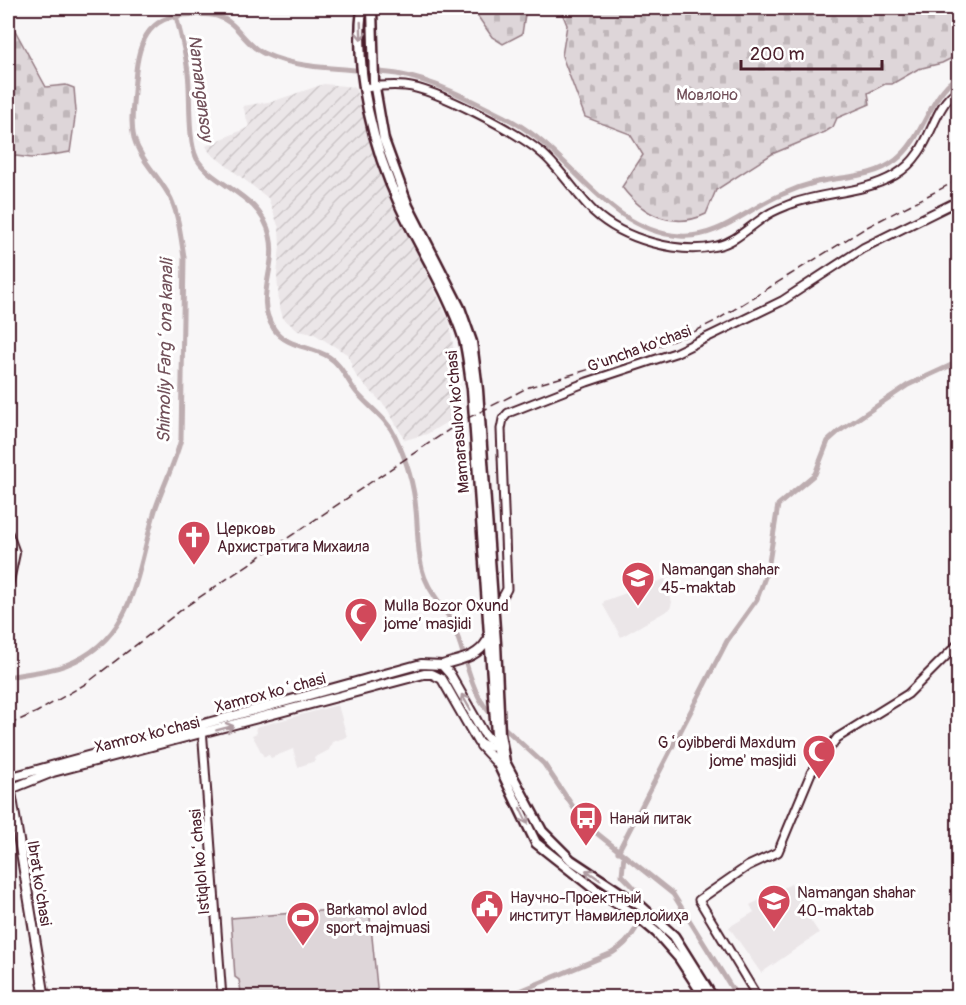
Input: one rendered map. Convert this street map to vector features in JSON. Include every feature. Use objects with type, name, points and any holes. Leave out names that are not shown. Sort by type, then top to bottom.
[{"type":"main road","name":"Mamarasulov ko'chasi","points":[[362,8],[362,54],[369,85],[373,128],[392,187],[453,309],[465,342],[472,389],[496,708]]},
{"type":"main road","name":"Mamarasulov ko'chasi","points":[[369,85],[372,8]]},
{"type":"main road","points":[[8,534],[15,553],[8,586]]},
{"type":"main road","name":"Mamarasulov ko'chasi","points":[[489,606],[487,641],[496,708]]},
{"type":"main road","name":"Xamrox koʻchasi","points":[[8,776],[422,664],[442,665],[472,656],[481,651],[487,641]]},
{"type":"main road","points":[[442,665],[450,674],[483,732],[497,741],[505,762],[543,831],[571,860],[645,910],[680,942],[713,998]]},
{"type":"main road","name":"Xamrox ko'chasi","points":[[9,789],[53,772],[432,674],[442,679],[478,742],[498,764]]},
{"type":"main road","points":[[496,708],[498,764],[536,843],[594,890],[637,916],[669,945],[705,998]]},
{"type":"main road","points":[[478,742],[497,741]]},
{"type":"main road","name":"Ibrat ko'chasi","points":[[8,776],[45,998]]},
{"type":"street","points":[[369,85],[407,87],[459,106],[543,154],[593,211],[613,225],[662,244],[694,249],[730,242],[764,217],[798,202],[822,194],[865,189],[895,174],[908,166],[922,150],[943,106],[958,90]]},
{"type":"street","name":"G'uncha ko'chasi","points":[[489,606],[500,602],[507,589],[501,429],[503,419],[508,413],[587,382],[675,353],[782,301],[863,248],[958,201]]},
{"type":"street","points":[[758,998],[699,900],[748,866],[778,852],[811,773],[837,738],[908,694],[958,644]]},
{"type":"street","name":"Istiqlol koʻchasi","points":[[202,724],[222,998]]},
{"type":"shaded area","points":[[324,84],[355,87],[385,184],[450,323],[462,413],[427,434],[405,440],[386,407],[356,376],[347,354],[314,334],[298,331],[283,318],[279,304],[277,275],[279,228],[268,198],[210,153],[206,146],[249,127],[243,106],[274,101]]},
{"type":"shaded area","name":"Namangan shahar 45-maktab","points":[[665,579],[672,602],[670,609],[621,637],[603,605],[604,601]]},
{"type":"shaded area","points":[[338,705],[347,737],[332,742],[329,750],[314,758],[315,761],[298,767],[293,749],[271,758],[269,755],[264,757],[252,735],[257,733],[256,727]]},
{"type":"shaded area","name":"Namangan shahar 40-maktab","points":[[791,884],[807,906],[803,909],[819,933],[761,973],[729,927],[754,912],[750,905]]},
{"type":"green space","points":[[472,8],[526,8],[522,34],[503,44],[492,37]]},
{"type":"green space","name":"Мовлоно","points":[[560,8],[958,8],[958,55],[942,63],[918,69],[892,84],[885,84],[868,93],[870,104],[837,118],[833,127],[825,132],[772,154],[716,190],[706,214],[694,219],[670,220],[649,212],[630,197],[622,187],[643,155],[630,134],[585,117],[562,56],[567,25]]},
{"type":"green space","points":[[12,25],[46,87],[66,85],[74,88],[76,111],[70,152],[32,158],[8,155],[8,27]]},
{"type":"green space","name":"Barkamol avlod sport majmuasi","points":[[369,907],[378,997],[238,997],[241,991],[239,980],[235,977],[231,918]]},
{"type":"waterway","points":[[174,8],[176,16]]},
{"type":"waterway","name":"Shimoliy Fargʻona kanali","points":[[8,677],[66,665],[89,653],[107,638],[120,620],[130,600],[156,507],[181,439],[184,257],[181,235],[171,199],[141,155],[132,127],[139,53],[149,32],[157,24],[168,18],[182,15],[213,15],[230,23],[256,49],[278,59],[312,66],[397,74],[442,87],[512,121],[534,135],[610,206],[631,220],[654,231],[680,236],[708,233],[791,190],[817,182],[868,173],[887,166],[906,151],[940,94],[958,76]]},
{"type":"waterway","name":"Namangansoy","points":[[176,16],[187,66],[192,141],[197,159],[214,177],[247,200],[257,210],[270,236],[272,248],[266,294],[268,317],[274,329],[285,339],[334,360],[357,393],[382,418],[395,436],[406,463],[413,491],[419,554],[424,576],[456,631],[478,696],[494,717]]},
{"type":"waterway","points":[[618,852],[727,641],[757,599],[768,569],[778,505],[815,474],[828,441],[838,432],[908,385],[958,362]]},
{"type":"waterway","name":"Namangansoy","points":[[500,724],[544,764],[584,823],[673,894],[738,998]]},
{"type":"waterway","points":[[503,998],[612,953],[631,937],[639,922],[642,905],[637,891],[622,875],[624,855]]},
{"type":"railway","points":[[8,725],[37,712],[87,683],[185,607],[462,421],[529,387],[621,360],[686,336],[717,320],[867,227],[958,180]]},
{"type":"place","name":"Церковь Архистратига Михаила","points":[[194,566]]},
{"type":"place","name":"Namangan shahar 45-maktab","points":[[638,607]]},
{"type":"place","name":"Mulla Bozor Oxund jome’ masjidi","points":[[361,643]]},
{"type":"place","name":"Gʻoyibberdi Maxdum jome' masjidi","points":[[819,780]]},
{"type":"place","name":"Нанай питак","points":[[586,847]]},
{"type":"place","name":"Namangan shahar 40-maktab","points":[[774,930]]},
{"type":"place","name":"Научно-Проектный институт Намвилерлойиҳа","points":[[487,935]]},
{"type":"place","name":"Barkamol avlod sport majmuasi","points":[[303,947]]}]
